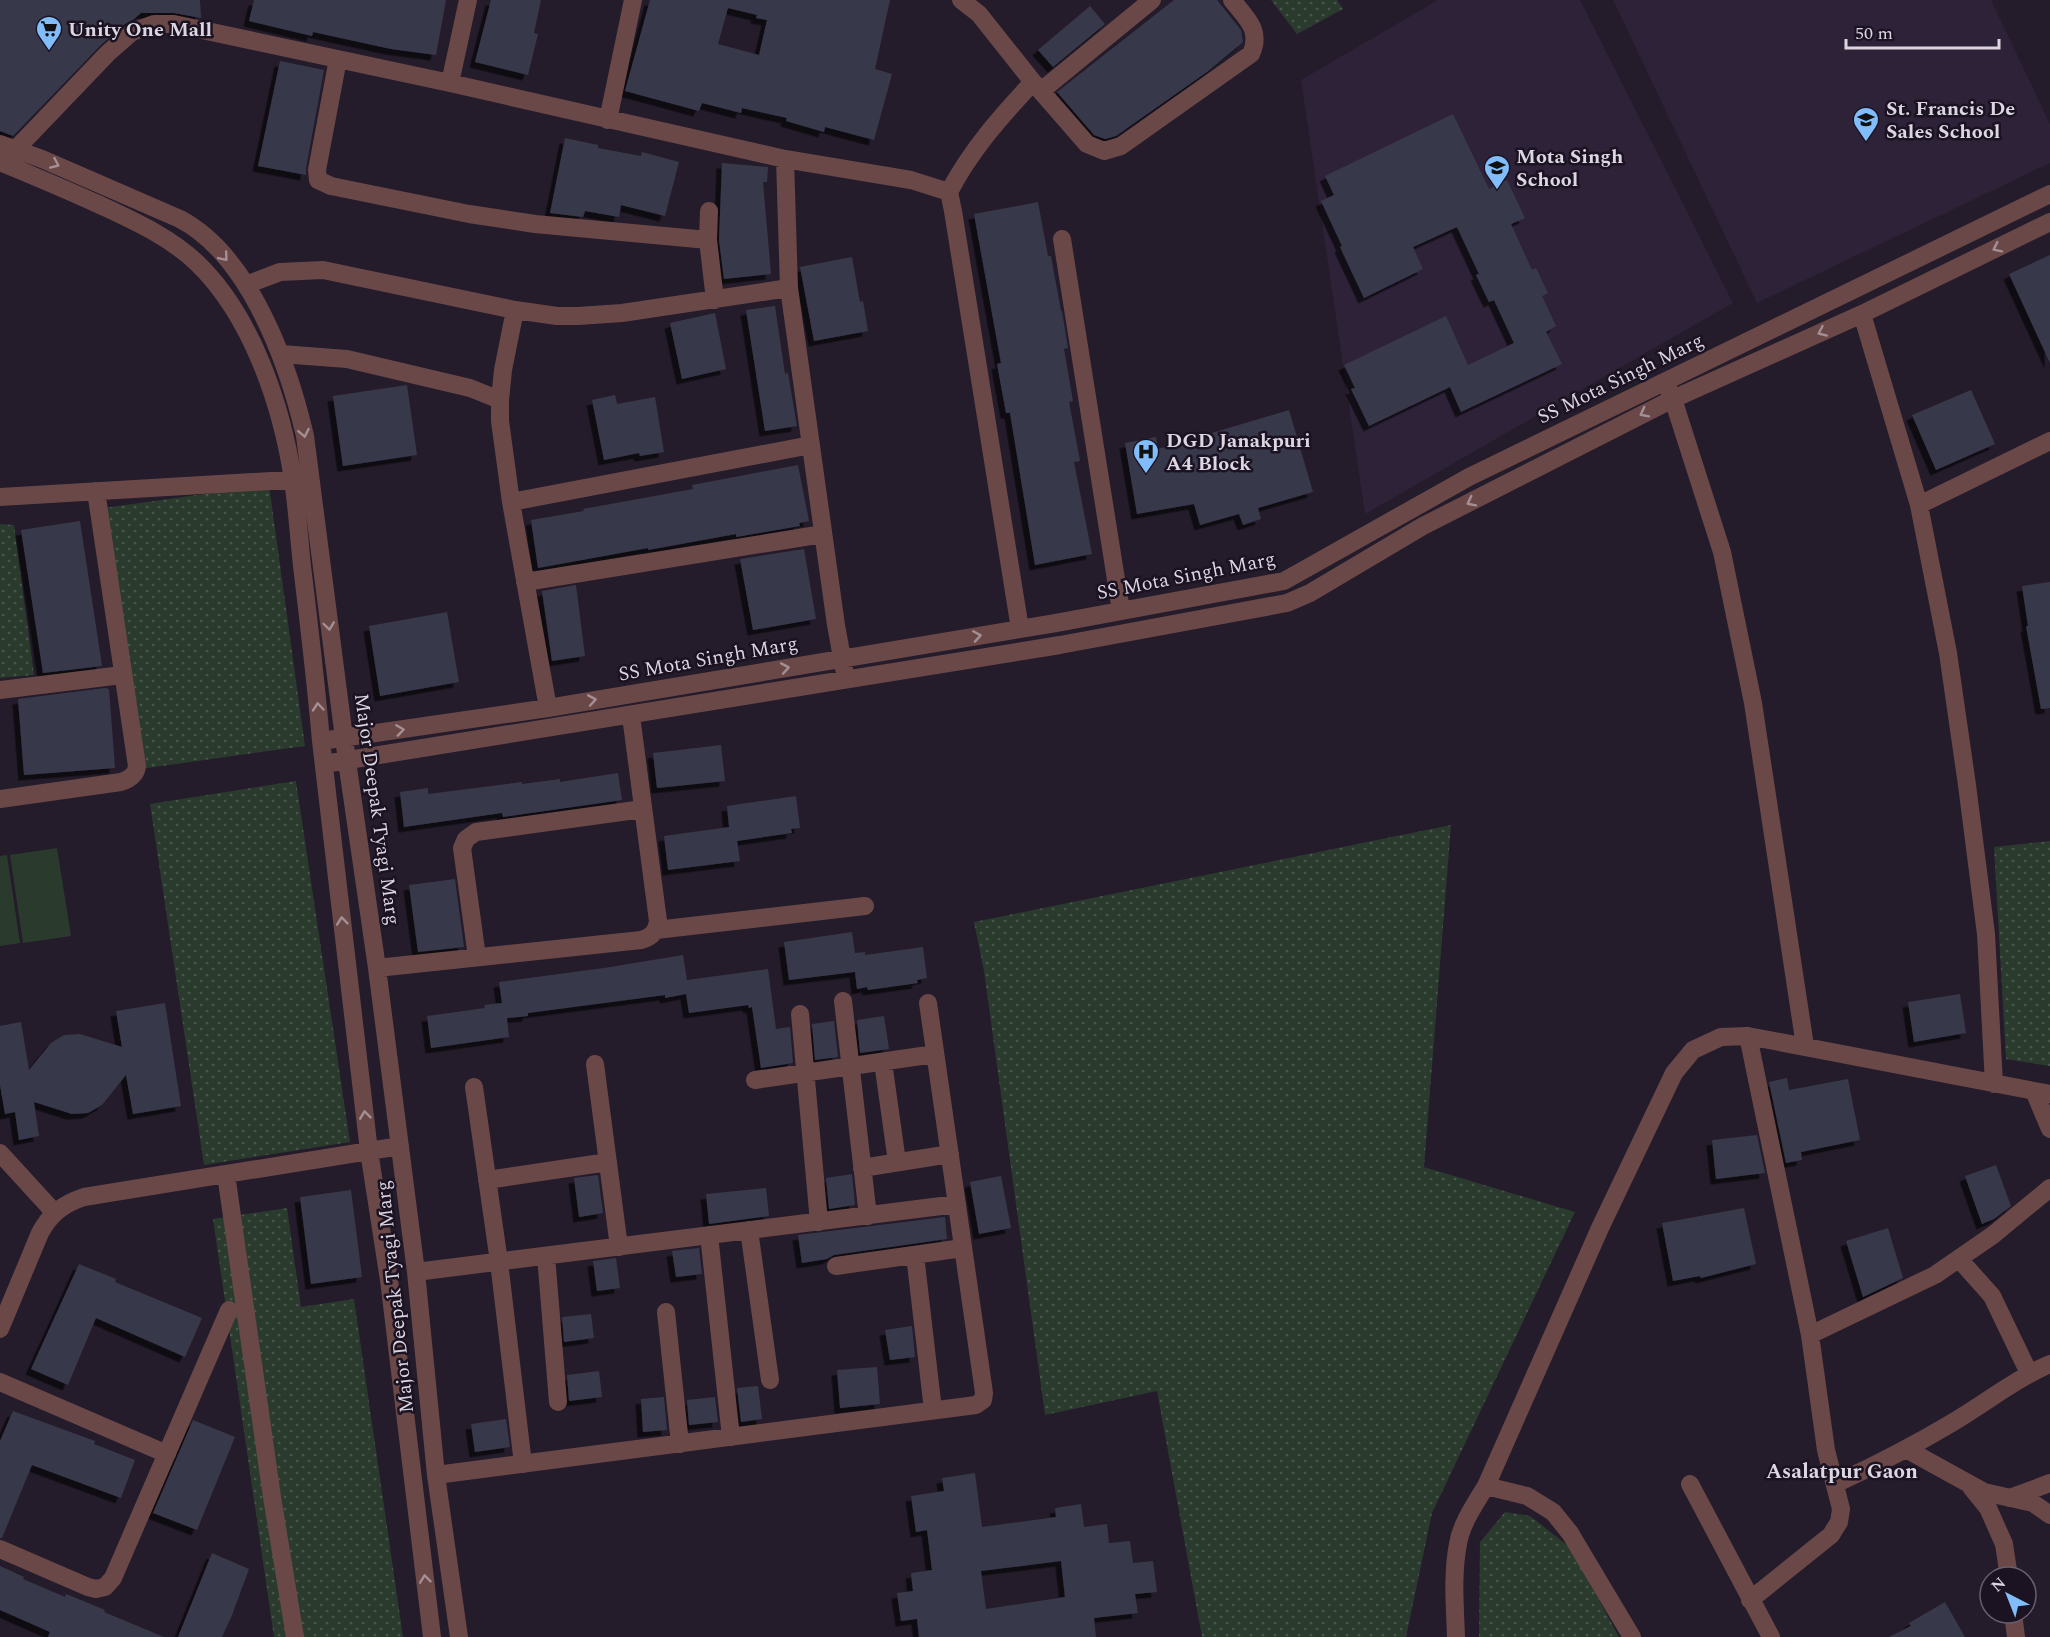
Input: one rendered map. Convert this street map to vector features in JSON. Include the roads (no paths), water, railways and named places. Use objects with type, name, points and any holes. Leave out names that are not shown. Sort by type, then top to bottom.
[{"type":"street","points":[[450,83],[468,0]]},
{"type":"street","points":[[608,120],[633,0]]},
{"type":"street","points":[[960,0],[979,14],[1087,144],[1104,151],[1121,146],[1251,54],[1257,42],[1254,29],[1232,0]]},
{"type":"street","points":[[1020,629],[949,192],[984,136],[1037,86],[1152,0]]},
{"type":"street","points":[[8,147],[132,32],[154,24],[174,24],[450,83],[785,159],[911,180],[949,192]]},
{"type":"street","points":[[338,59],[316,170],[318,180],[331,186],[376,197],[469,214],[535,224],[708,240]]},
{"type":"street","name":"Major Deepak Tyagi Marg","points":[[8,147],[42,159],[191,225],[222,255],[246,285],[281,354],[305,436],[301,479],[321,741],[369,1151],[388,1280],[432,1637]]},
{"type":"street","points":[[785,159],[789,288],[846,681]]},
{"type":"street","name":"Major Deepak Tyagi Marg","points":[[0,162],[131,220],[179,248],[212,279],[242,325],[264,372],[301,479],[345,738],[377,968],[416,1272],[436,1475],[459,1637]]},
{"type":"street","name":"SS Mota Singh Marg","points":[[321,741],[548,708],[1020,629],[1284,581],[1469,477],[2050,194]]},
{"type":"street","points":[[709,211],[708,240],[715,300]]},
{"type":"street","points":[[324,764],[846,681],[1060,645],[1287,603],[1310,593],[1423,526],[1673,399],[1862,314],[2050,222]]},
{"type":"street","points":[[1062,239],[1121,611]]},
{"type":"street","points":[[1916,259],[1923,284]]},
{"type":"street","points":[[246,285],[280,272],[323,270],[515,310],[557,316],[622,314],[789,288]]},
{"type":"street","points":[[515,310],[503,370],[500,400],[502,443],[548,708]]},
{"type":"street","points":[[1862,314],[1919,505],[1948,653],[1986,934],[1994,1084]]},
{"type":"street","points":[[281,354],[347,359],[470,388],[500,400]]},
{"type":"street","points":[[1664,381],[1673,399],[1722,552],[1753,703],[1805,1046]]},
{"type":"street","points":[[1919,505],[2050,441]]},
{"type":"street","points":[[511,502],[811,445]]},
{"type":"street","points":[[0,496],[301,479]]},
{"type":"street","points":[[0,799],[121,782],[133,776],[137,766],[96,491]]},
{"type":"street","points":[[525,582],[823,534]]},
{"type":"street","points":[[0,690],[122,675]]},
{"type":"street","points":[[377,968],[648,938],[656,930],[658,921],[631,716]]},
{"type":"street","points":[[477,957],[462,848],[466,839],[476,832],[643,809]]},
{"type":"street","points":[[656,930],[865,906]]},
{"type":"street","points":[[843,1001],[868,1216]]},
{"type":"street","points":[[436,1475],[976,1405],[983,1400],[984,1393],[928,1003]]},
{"type":"street","points":[[800,1014],[819,1222]]},
{"type":"street","points":[[1748,1036],[1810,1335],[1826,1450],[1841,1509],[1839,1522],[1831,1535],[1750,1600]]},
{"type":"street","points":[[1456,1637],[1455,1574],[1458,1542],[1469,1515],[1486,1486],[1600,1228],[1674,1073],[1693,1050],[1721,1037],[1748,1036],[2042,1093],[2050,1129]]},
{"type":"street","points":[[755,1080],[935,1054]]},
{"type":"street","points":[[883,1062],[897,1162]]},
{"type":"street","points":[[595,1064],[619,1247]]},
{"type":"street","points":[[474,1087],[499,1262],[523,1464]]},
{"type":"street","points":[[0,1329],[40,1233],[54,1212],[68,1202],[84,1197],[400,1146]]},
{"type":"street","points":[[0,1153],[54,1212]]},
{"type":"street","points":[[862,1168],[950,1154]]},
{"type":"street","points":[[487,1180],[608,1162]]},
{"type":"street","points":[[226,1174],[272,1497],[295,1637]]},
{"type":"street","points":[[1810,1335],[1935,1275],[1993,1235],[2050,1188]]},
{"type":"street","points":[[416,1272],[957,1204]]},
{"type":"street","points":[[750,1230],[770,1380]]},
{"type":"street","points":[[709,1235],[731,1437]]},
{"type":"street","points":[[836,1266],[963,1248]]},
{"type":"street","points":[[915,1255],[933,1410]]},
{"type":"street","points":[[546,1256],[558,1401]]},
{"type":"street","points":[[1959,1259],[1992,1296],[2029,1373]]},
{"type":"street","points":[[0,1550],[88,1587],[96,1589],[105,1587],[113,1578],[229,1310]]},
{"type":"street","points":[[666,1312],[680,1443]]},
{"type":"street","points":[[1835,1484],[1906,1449],[1978,1407],[2029,1373],[2050,1364]]},
{"type":"street","points":[[0,1382],[167,1454]]},
{"type":"street","points":[[1906,1449],[1984,1492],[2033,1503],[2050,1515]]},
{"type":"street","points":[[2010,1498],[2050,1483]]},
{"type":"street","points":[[1690,1484],[1771,1637]]},
{"type":"street","points":[[1969,1484],[1988,1508],[2004,1544],[2007,1565]]},
{"type":"street","points":[[1486,1486],[1527,1497],[1553,1512],[1570,1533],[1632,1637]]},
{"type":"place","name":"Unity One Mall","points":[[49,52]]},
{"type":"place","name":"St. Francis De Sales School","points":[[1866,143]]},
{"type":"place","name":"Mota Singh School","points":[[1497,191]]},
{"type":"place","name":"DGD Janakpuri A4 Block","points":[[1146,475]]},
{"type":"district","name":"Asalatpur Gaon","points":[[1842,1471]]}]
